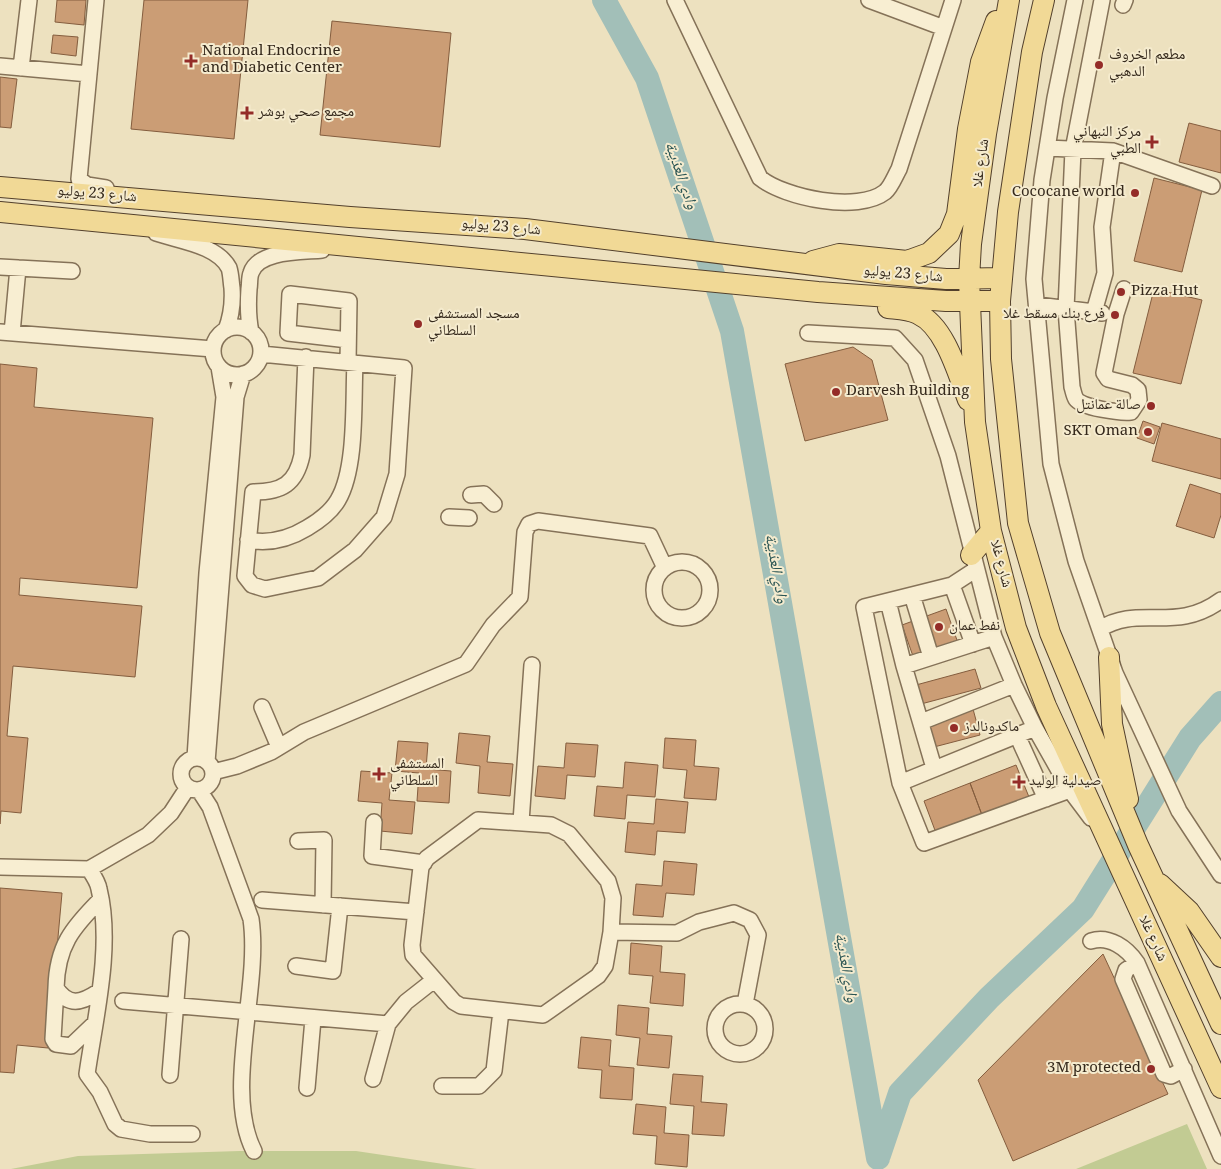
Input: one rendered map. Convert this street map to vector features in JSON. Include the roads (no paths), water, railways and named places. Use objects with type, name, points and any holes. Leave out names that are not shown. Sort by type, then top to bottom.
[{"type":"main road","points":[[804,264],[839,254],[907,261],[929,254],[949,234],[957,214],[968,129],[982,62],[1004,0]]},
{"type":"main road","name":"شارع غلا","points":[[1010,0],[986,134],[971,244],[968,302],[975,422],[991,531],[1016,628],[1046,706],[1102,832],[1221,1088]]},
{"type":"main road","name":"شارع غلا","points":[[1044,0],[1032,52],[1008,212],[1001,278],[1001,359],[1018,523],[1050,633],[1138,845],[1221,1024]]},
{"type":"main road","name":"شارع 23 يوليو","points":[[0,187],[525,229],[886,274],[969,279],[1001,278]]},
{"type":"main road","name":"شارع 23 يوليو","points":[[0,212],[796,290],[968,302],[1000,301]]},
{"type":"main road","points":[[796,290],[810,298],[909,311],[929,320],[947,346],[975,422]]},
{"type":"main road","points":[[973,562],[991,531]]},
{"type":"main road","points":[[1109,657],[1112,724],[1138,845]]},
{"type":"main road","points":[[1152,876],[1189,911],[1221,957]]},
{"type":"street","points":[[21,68],[29,0]]},
{"type":"street","points":[[96,0],[79,170],[80,179],[86,185],[179,202]]},
{"type":"street","points":[[675,0],[760,178],[770,187],[794,194],[850,203],[870,200],[886,191],[899,169],[954,0]]},
{"type":"street","points":[[869,0],[944,28]]},
{"type":"street","points":[[1075,0],[1042,180],[1034,279],[1051,464],[1076,561],[1109,657],[1178,811],[1220,871]]},
{"type":"street","points":[[1102,0],[1073,150],[1066,309],[1072,387],[1076,399],[1082,404],[1120,413],[1131,412],[1139,400],[1138,390],[1132,385],[1108,379],[1104,373],[1116,314],[1124,289]]},
{"type":"street","points":[[0,66],[89,74]]},
{"type":"street","points":[[1047,148],[1113,151],[1212,186]]},
{"type":"street","points":[[1094,312],[1105,273],[1102,227],[1113,151]]},
{"type":"street","points":[[0,867],[89,869],[148,835],[194,789],[208,786],[205,764],[207,573],[224,397],[219,368],[213,349],[215,341],[226,330],[230,319],[232,294],[230,270],[222,257],[206,249],[138,226]]},
{"type":"street","points":[[219,368],[230,374],[243,374],[255,367],[261,354],[260,346],[251,332],[248,320],[251,272],[257,264],[276,254],[365,247]]},
{"type":"street","points":[[0,267],[72,272]]},
{"type":"street","points":[[18,268],[6,332],[213,349]]},
{"type":"street","points":[[248,540],[260,542],[295,536],[320,521],[338,500],[349,473],[351,362],[348,340],[349,301],[290,294],[288,333],[348,340]]},
{"type":"street","points":[[1037,305],[1116,314]]},
{"type":"street","points":[[226,330],[239,327],[251,332]]},
{"type":"street","points":[[808,333],[894,338],[915,360],[948,456],[973,562],[994,637],[1035,728],[1070,790],[1102,832]]},
{"type":"street","points":[[261,354],[306,357],[404,368],[397,474],[384,517],[355,550],[318,578],[265,589],[252,585],[245,576],[253,492],[269,492],[283,488],[299,469],[302,455],[306,357]]},
{"type":"street","points":[[205,764],[236,397],[243,374]]},
{"type":"street","points":[[471,495],[484,494],[494,504]]},
{"type":"street","points":[[449,517],[469,518]]},
{"type":"street","points":[[254,1151],[247,1138],[241,1090],[249,1013],[253,933],[251,919],[210,807],[194,789],[183,781],[181,771],[186,763],[237,766],[278,747],[304,732],[466,664],[493,625],[520,597],[525,532],[529,524],[538,521],[650,536],[666,568]]},
{"type":"street","points":[[973,562],[952,586],[864,607],[900,782],[924,843],[1070,790]]},
{"type":"street","points":[[952,586],[973,644]]},
{"type":"street","points":[[912,596],[931,658]]},
{"type":"street","points":[[1100,629],[1111,622],[1129,617],[1171,619],[1191,616],[1209,609],[1221,600]]},
{"type":"street","points":[[888,601],[904,666],[934,768]]},
{"type":"street","points":[[904,666],[994,637]]},
{"type":"street","points":[[521,822],[532,665]]},
{"type":"street","points":[[920,722],[1014,685]]},
{"type":"street","points":[[262,707],[278,747]]},
{"type":"street","points":[[900,782],[1035,728]]},
{"type":"street","points":[[1017,735],[1046,799]]},
{"type":"street","points":[[478,820],[521,822],[551,825],[570,834],[608,881],[613,898],[611,932],[605,966],[598,976],[550,1012],[535,1016],[461,1006],[454,1002],[413,955],[412,945],[421,868],[424,863],[462,830],[478,820]]},
{"type":"street","points":[[374,822],[372,856],[424,863]]},
{"type":"street","points":[[298,841],[324,840],[323,905]]},
{"type":"street","points":[[89,869],[99,887],[103,932],[98,992],[87,1074],[100,1092],[115,1124],[121,1129],[150,1134],[192,1134]]},
{"type":"street","points":[[94,1024],[71,1046],[56,1044],[53,1039],[59,957],[67,938],[77,923],[101,899]]},
{"type":"street","points":[[262,900],[416,912]]},
{"type":"street","points":[[296,966],[332,971],[340,906]]},
{"type":"street","points":[[611,932],[677,933],[699,922],[734,914],[750,920],[758,935],[745,1004]]},
{"type":"street","points":[[170,1075],[182,939]]},
{"type":"street","points":[[1091,942],[1104,939],[1111,940],[1133,957],[1137,963],[1126,970],[1124,979],[1164,1074],[1171,1076],[1184,1069],[1220,1152]]},
{"type":"street","points":[[373,1079],[388,1024],[406,1002],[434,980]]},
{"type":"street","points":[[56,988],[62,998],[73,1002],[84,1001],[98,992]]},
{"type":"street","points":[[123,1001],[312,1019],[388,1024]]},
{"type":"street","points":[[442,1086],[479,1086],[494,1071],[501,1011]]},
{"type":"street","points":[[307,1088],[312,1019]]},
{"type":"waterway","name":"وادي العذيبة","points":[[604,0],[647,78],[732,331],[878,1158]]},
{"type":"waterway","name":"وادي العذيبة","points":[[879,1155],[900,1093],[989,998],[1083,909],[1190,738],[1221,703]]},
{"type":"place","name":"National Endocrine and Diabetic Center","points":[[191,61]]},
{"type":"place","name":"مطعم الخروف الدهبي","points":[[1099,65]]},
{"type":"place","name":"مجمع صحي بوشر","points":[[247,113]]},
{"type":"place","name":"مركز النبهاني الطبي","points":[[1152,142]]},
{"type":"place","name":"Cococane world","points":[[1135,193]]},
{"type":"place","name":"Pizza Hut","points":[[1121,292]]},
{"type":"place","name":"فرع بنك مسقط غلا","points":[[1115,315]]},
{"type":"place","name":"مسجد المستشفى السلطاني","points":[[418,324]]},
{"type":"place","name":"Darvesh Building","points":[[836,392]]},
{"type":"place","name":"صالة عمانتل","points":[[1151,406]]},
{"type":"place","name":"SKT Oman","points":[[1148,432]]},
{"type":"place","name":"نفط عمان","points":[[939,627]]},
{"type":"place","name":"ماكدونالدز","points":[[954,728]]},
{"type":"place","name":"المستشفى السلطاني","points":[[379,774]]},
{"type":"place","name":"صيدلية الوليد","points":[[1019,782]]},
{"type":"place","name":"3M protected","points":[[1151,1069]]}]
